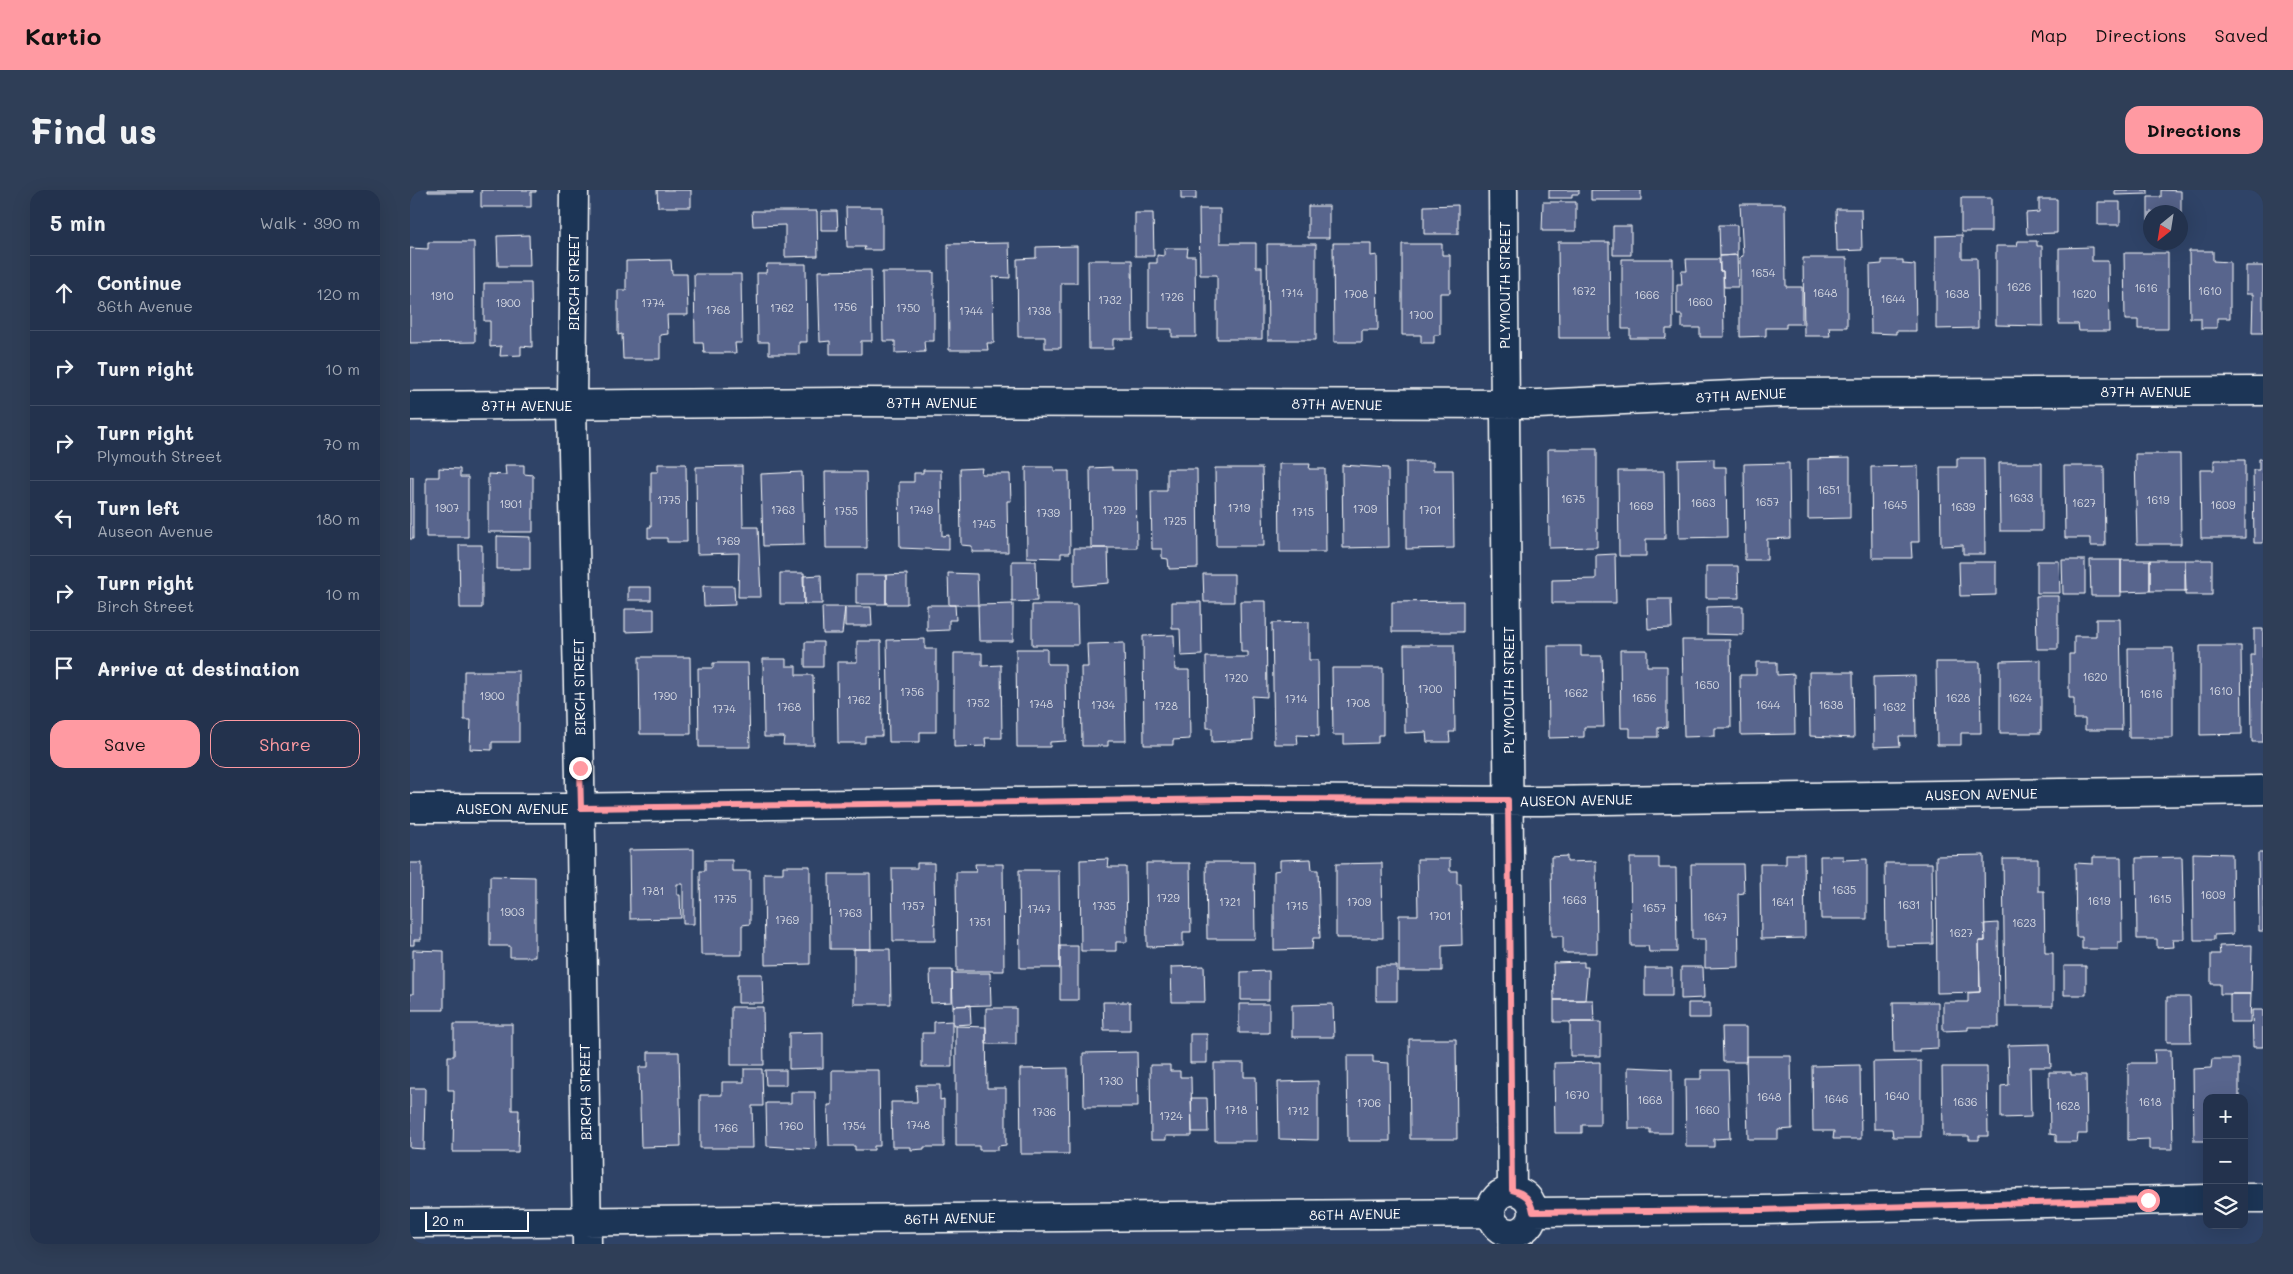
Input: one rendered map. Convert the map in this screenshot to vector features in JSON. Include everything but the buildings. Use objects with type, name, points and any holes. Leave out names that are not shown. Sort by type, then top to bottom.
[{"type":"street","name":"BIRCH STREET","points":[[574,190],[572,405],[581,808],[587,1233]]},
{"type":"street","name":"PLYMOUTH STREET","points":[[1503,190],[1512,1190]]},
{"type":"street","name":"87TH AVENUE","points":[[410,406],[834,402],[1504,404],[1592,403],[1776,393],[2263,391]]},
{"type":"street","name":"AUSEON AVENUE","points":[[410,808],[581,808],[1238,799],[1508,800],[2263,790]]},
{"type":"street","points":[[1512,1190],[1528,1197],[1532,1204],[1533,1212],[1527,1227],[1512,1239],[1497,1227],[1490,1213],[1496,1197],[1512,1190]]},
{"type":"street","points":[[2248,1198],[2263,1198]]},
{"type":"street","points":[[1533,1212],[1761,1210],[2203,1199]]},
{"type":"street","name":"86TH AVENUE","points":[[410,1223],[587,1233],[1490,1213]]},
{"type":"route","points":[[580,768],[581,808],[1238,799],[1508,800],[1512,1190],[1528,1197],[1532,1204],[1533,1212],[1761,1210],[2148,1200]]}]
